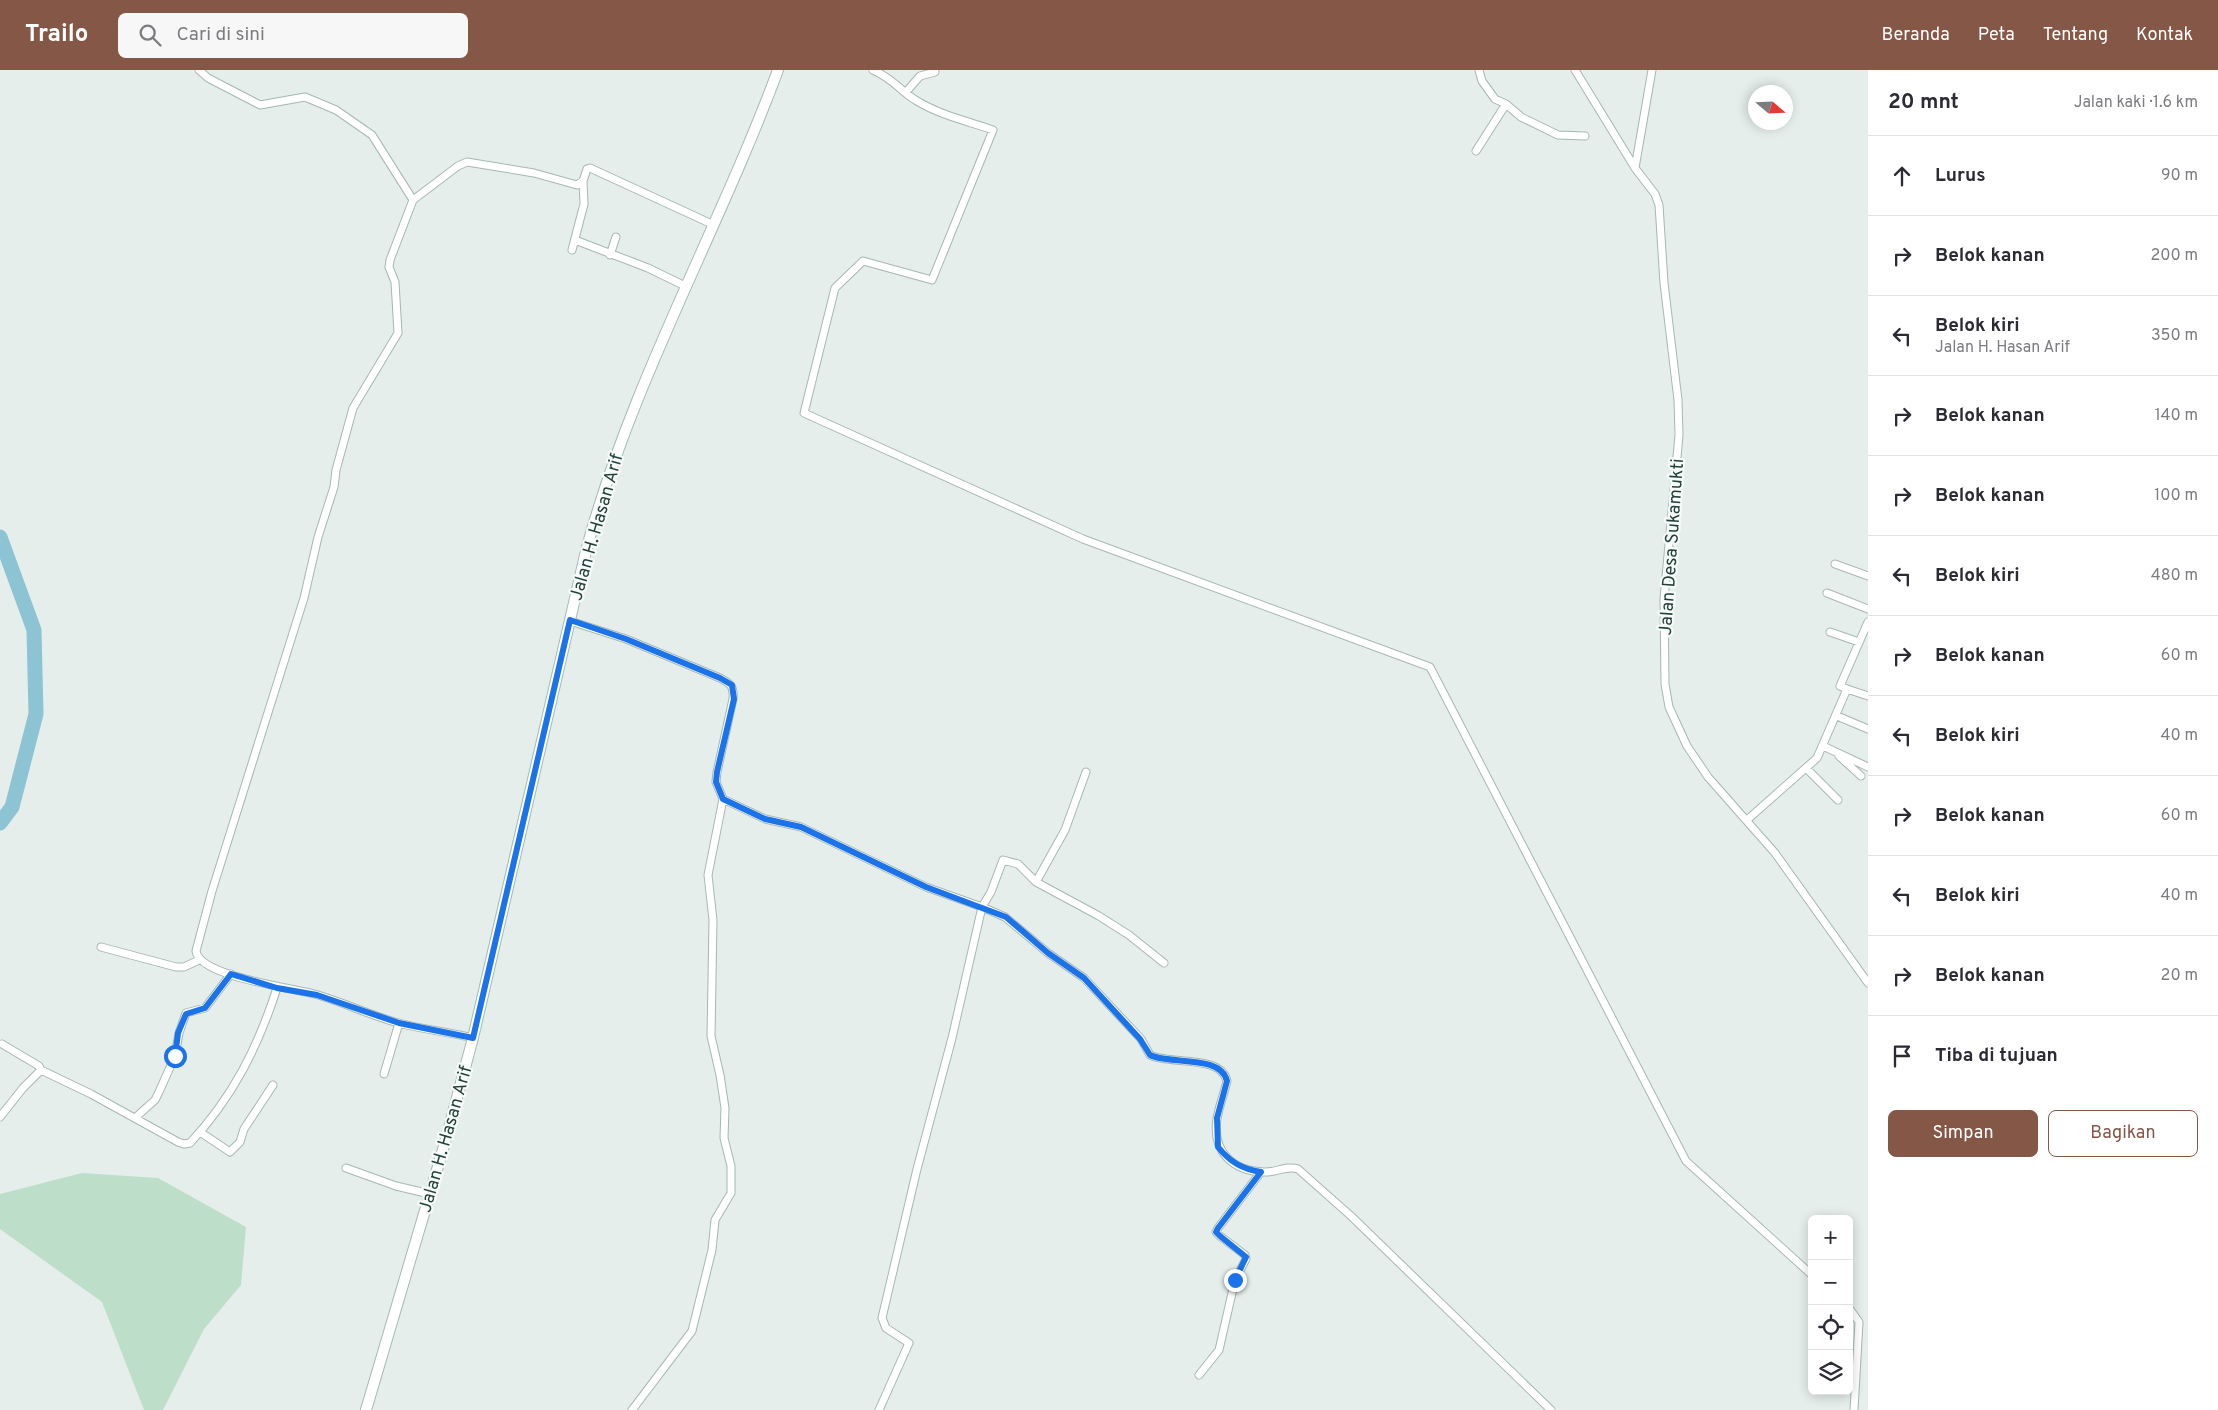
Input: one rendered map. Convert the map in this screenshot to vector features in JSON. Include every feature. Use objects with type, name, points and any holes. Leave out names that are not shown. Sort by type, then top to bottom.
[{"type":"main road","name":"Jalan H. Hasan Arif","points":[[366,1410],[430,1194],[473,1038],[586,551],[607,477],[685,286],[714,225],[778,70]]},
{"type":"street","points":[[199,70],[208,78],[260,105],[305,96],[336,110],[372,135],[413,200]]},
{"type":"street","points":[[873,70],[890,78],[915,100],[938,112],[993,130],[932,280],[863,262],[835,288],[804,413],[1083,539],[1430,667],[1686,1161],[1808,1271]]},
{"type":"street","points":[[1479,70],[1482,81],[1495,99],[1506,104],[1521,117],[1558,135],[1585,136]]},
{"type":"street","name":"Jalan Desa Sukamukti","points":[[1575,70],[1635,168],[1655,194],[1659,205],[1664,283],[1678,400],[1679,435],[1664,599],[1669,707],[1687,746],[1708,777],[1775,852],[1868,983]]},
{"type":"street","points":[[1635,168],[1652,70]]},
{"type":"street","points":[[906,92],[920,76],[934,72]]},
{"type":"street","points":[[1476,151],[1506,104]]},
{"type":"street","points":[[473,1038],[399,1023],[317,995],[277,988],[231,974],[199,960],[196,950],[304,598],[318,537],[334,487],[353,408],[398,333],[395,282],[390,263],[413,200],[458,166],[469,162],[534,173],[578,185],[583,181]]},
{"type":"street","points":[[572,250],[584,204],[583,181],[587,169],[590,168],[714,225]]},
{"type":"street","points":[[610,255],[616,237]]},
{"type":"street","points":[[575,240],[648,268],[685,286]]},
{"type":"street","points":[[1835,564],[1868,576]]},
{"type":"street","points":[[1827,593],[1868,609]]},
{"type":"street","points":[[570,620],[626,639],[720,678],[732,685],[734,699],[717,772],[716,782],[723,799],[708,875],[713,920],[711,1036],[725,1108],[724,1138],[731,1166],[731,1193],[715,1220],[712,1250],[692,1331],[632,1410]]},
{"type":"street","points":[[1868,622],[1840,686],[1868,696]]},
{"type":"street","points":[[1830,632],[1859,642]]},
{"type":"street","points":[[1747,820],[1817,758],[1837,716],[1847,689]]},
{"type":"street","points":[[1837,716],[1868,729]]},
{"type":"street","points":[[1823,746],[1868,766]]},
{"type":"street","points":[[1833,751],[1860,776]]},
{"type":"street","points":[[1806,768],[1838,800]]},
{"type":"street","points":[[1036,882],[1065,830],[1086,772]]},
{"type":"street","points":[[723,799],[765,819],[801,827],[926,887],[1006,917],[1048,953],[1084,978],[1140,1039],[1150,1055],[1166,1061],[1198,1060],[1223,1073],[1227,1081],[1217,1118],[1218,1147],[1235,1164],[1249,1170],[1261,1172],[1291,1168],[1298,1169],[1351,1216],[1551,1410]]},
{"type":"street","points":[[878,1410],[910,1343],[886,1328],[882,1318],[916,1169],[950,1046],[982,907],[991,892],[1003,860],[1018,864],[1036,882],[1100,916],[1164,963]]},
{"type":"street","points":[[102,947],[176,967],[188,966],[199,960]]},
{"type":"street","points":[[136,1117],[155,1100],[159,1092],[175,1056],[178,1033],[186,1014],[205,1008],[231,974]]},
{"type":"street","points":[[2,1044],[39,1066],[41,1070],[136,1117],[184,1144],[190,1143],[231,1091],[255,1049],[277,988]]},
{"type":"street","points":[[384,1074],[399,1023]]},
{"type":"street","points":[[0,1117],[23,1088],[41,1070]]},
{"type":"street","points":[[200,1132],[230,1152],[240,1142],[244,1129],[273,1085]]},
{"type":"street","points":[[346,1168],[396,1186],[430,1194]]},
{"type":"street","points":[[1199,1375],[1219,1350],[1232,1287],[1246,1259],[1245,1255],[1216,1232],[1261,1172]]},
{"type":"street","points":[[1853,1314],[1859,1322],[1854,1410]]},
{"type":"green space","points":[[82,1173],[158,1178],[246,1227],[241,1285],[204,1329],[163,1410],[144,1410],[102,1302],[0,1229],[0,1194]]},
{"type":"waterway","points":[[0,537],[34,630],[36,714],[12,807],[0,823]]},
{"type":"route","points":[[175,1056],[178,1033],[186,1014],[189,1011],[205,1008],[231,974],[277,988],[298,990],[317,995],[399,1023],[423,1026],[473,1038],[570,620],[626,639],[720,678],[732,685],[734,699],[716,782],[723,799],[730,804],[765,819],[801,827],[926,887],[1006,917],[1048,953],[1084,978],[1140,1039],[1144,1049],[1150,1055],[1160,1060],[1174,1062],[1198,1060],[1223,1073],[1227,1081],[1217,1118],[1218,1147],[1226,1158],[1235,1164],[1249,1170],[1261,1172],[1216,1232],[1246,1257],[1235,1280]]}]
